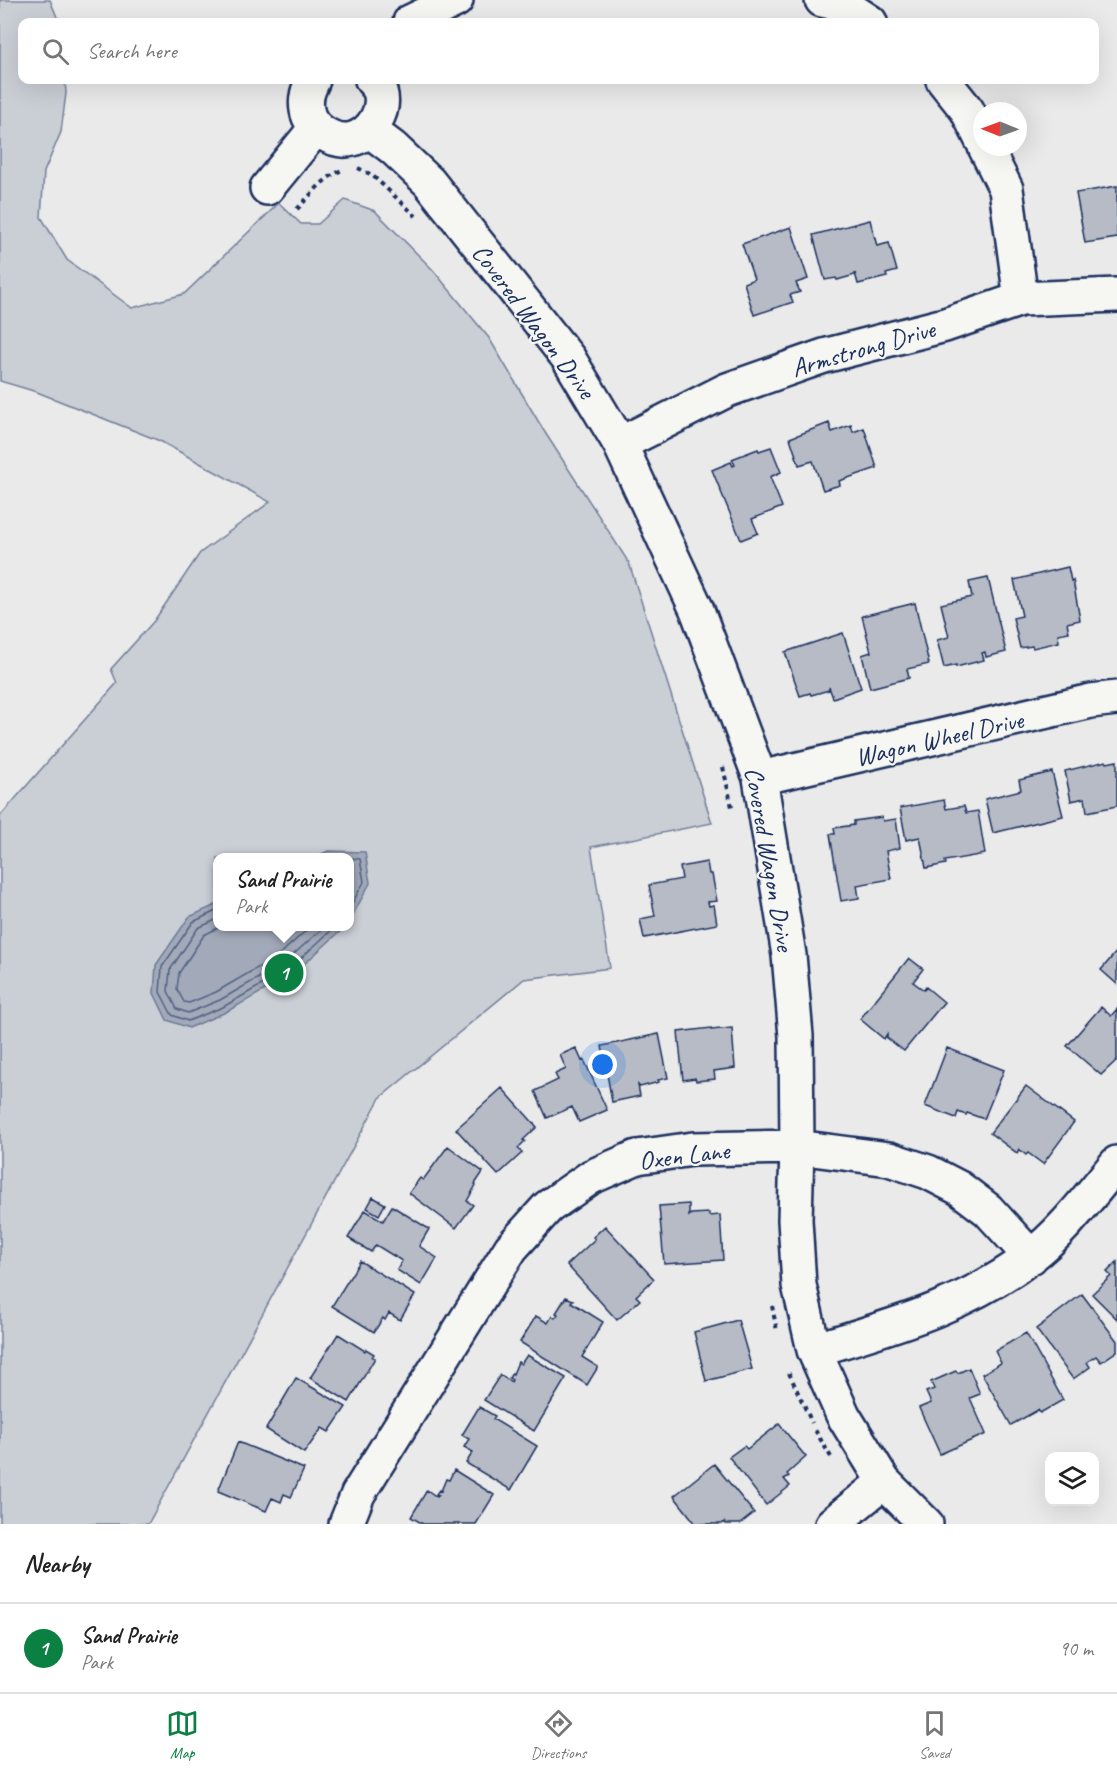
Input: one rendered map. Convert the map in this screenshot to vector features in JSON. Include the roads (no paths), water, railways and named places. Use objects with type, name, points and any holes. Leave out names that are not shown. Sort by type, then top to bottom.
[{"type":"street","points":[[418,18],[456,0]]},
{"type":"street","points":[[822,0],[844,5],[864,18]]},
{"type":"street","points":[[311,84],[306,94],[307,112],[316,128],[332,138],[352,139],[369,130],[380,112],[380,92],[375,84]]},
{"type":"street","points":[[946,84],[967,110],[973,122]]},
{"type":"street","points":[[267,188],[316,128]]},
{"type":"street","name":"Covered Wagon Drive","points":[[369,130],[393,148],[429,182],[569,359],[620,444],[697,610],[760,778],[789,955],[796,1036],[798,1147],[795,1220],[799,1285],[814,1350],[843,1415],[884,1482],[926,1524]]},
{"type":"street","points":[[990,156],[1006,189],[1021,299]]},
{"type":"street","name":"Armstrong Drive","points":[[620,444],[727,390],[824,356],[945,325],[1021,299],[1117,295]]},
{"type":"street","name":"Wagon Wheel Drive","points":[[760,778],[1117,698]]},
{"type":"street","name":"Oxen Lane","points":[[346,1524],[357,1494],[511,1248],[548,1207],[591,1177],[637,1157],[693,1149],[798,1147],[889,1159],[928,1172],[959,1188],[988,1210],[1031,1257]]},
{"type":"street","points":[[814,1350],[892,1326],[952,1304],[990,1283],[1031,1257],[1069,1221],[1117,1163]]},
{"type":"street","points":[[832,1524],[884,1482]]},
{"type":"water","points":[[328,851],[365,852],[370,883],[354,913],[354,853],[324,853]]},
{"type":"water","points":[[213,906],[213,931],[341,931],[292,975],[226,1012],[189,1028],[167,1020],[154,993],[156,965],[189,917]]},
{"type":"place","name":"Sand Prairie","points":[[284,973]]}]
